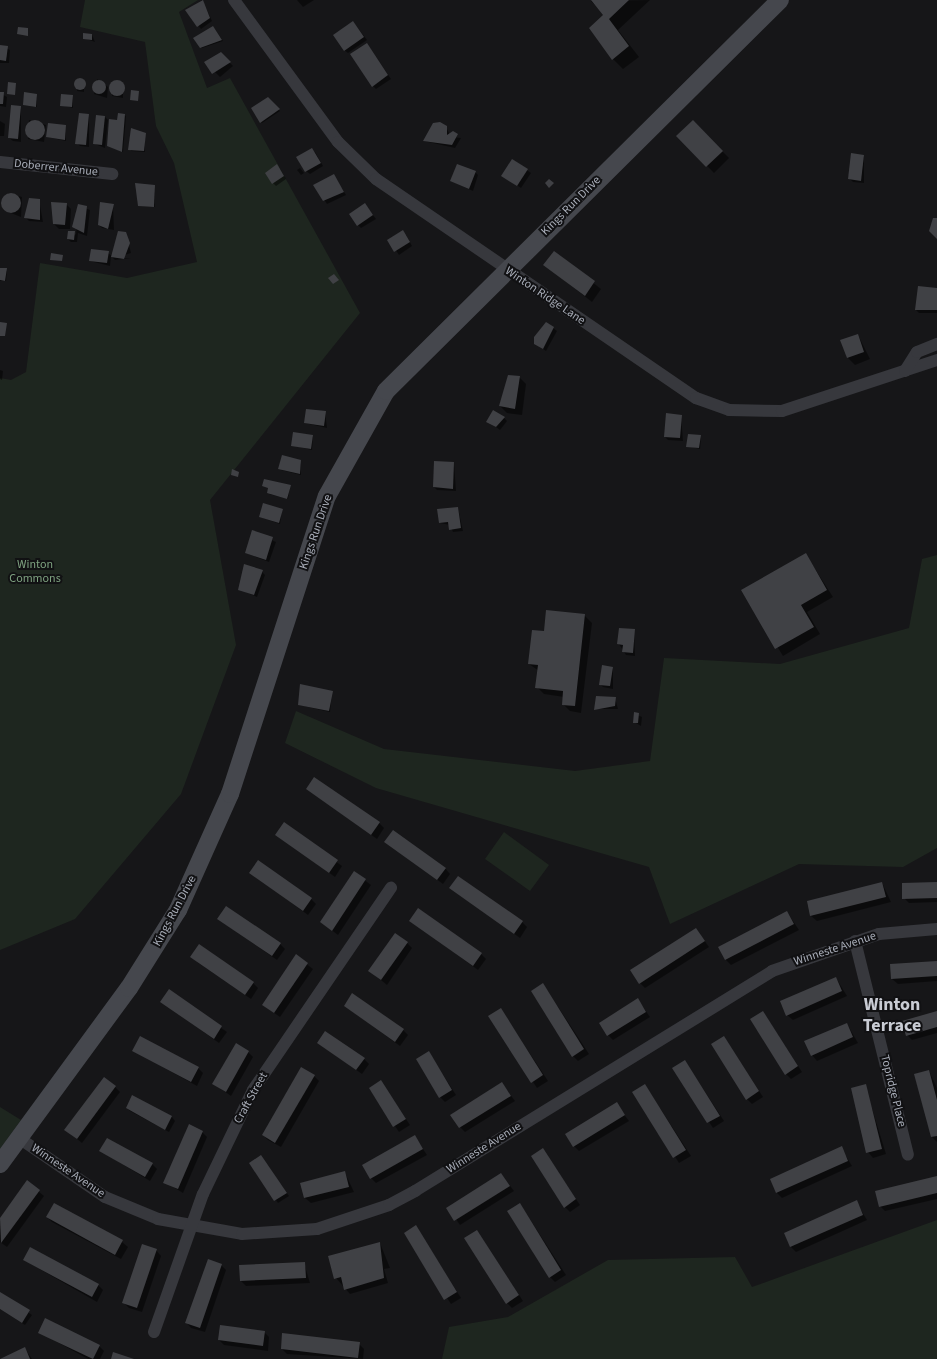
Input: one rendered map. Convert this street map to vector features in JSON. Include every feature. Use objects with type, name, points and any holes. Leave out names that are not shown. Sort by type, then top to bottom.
[{"type":"street","name":"Winton Ridge Lane","points":[[234,0],[358,164],[506,270],[696,398],[729,410],[782,411],[937,360]]},
{"type":"street","name":"Kings Run Drive","points":[[0,1164],[129,988],[178,910],[230,794],[313,534],[361,429],[393,381],[780,0]]},
{"type":"street","name":"Doberrer Avenue","points":[[0,162],[112,174]]},
{"type":"street","points":[[905,371],[917,352],[937,344]]},
{"type":"street","name":"Craft Street","points":[[154,1332],[216,1162],[253,1090],[391,888]]},
{"type":"street","name":"Winneste Avenue","points":[[19,1138],[105,1197],[191,1228],[257,1235],[294,1233],[389,1206],[772,971],[855,940],[937,929]]},
{"type":"street","name":"Topridge Place","points":[[855,940],[908,1155]]},
{"type":"green space","name":"Winton Commons","points":[[85,0],[198,0],[179,12],[207,88],[230,78],[360,313],[210,500],[236,645],[181,794],[75,919],[0,950],[0,378],[11,380],[26,372],[40,263],[127,278],[197,262],[174,163],[156,126],[145,42],[80,27]]},
{"type":"green space","points":[[937,555],[937,848],[903,867],[799,864],[670,924],[649,867],[376,788],[285,743],[296,711],[384,749],[575,771],[650,761],[664,658],[780,664],[909,628],[922,559]]},
{"type":"green space","points":[[504,832],[549,865],[530,891],[485,859]]},
{"type":"green space","points":[[0,1107],[21,1120],[0,1149]]},
{"type":"green space","points":[[937,1220],[937,1359],[442,1359],[449,1327],[508,1317],[608,1260],[735,1257],[752,1287]]},
{"type":"building","points":[[203,0],[210,18],[197,27],[185,10]]},
{"type":"building","points":[[591,0],[629,0],[609,19],[629,46],[612,60],[589,28],[603,15]]},
{"type":"building","points":[[353,21],[364,37],[344,51],[333,35]]},
{"type":"building","points":[[213,26],[222,40],[200,48],[193,38]]},
{"type":"building","points":[[18,27],[28,28],[28,36],[17,34]]},
{"type":"building","points":[[83,33],[92,34],[92,40],[83,39]]},
{"type":"building","points":[[367,43],[388,75],[372,87],[350,54]]},
{"type":"building","points":[[0,45],[8,46],[6,61],[0,60]]},
{"type":"building","points":[[221,52],[231,62],[212,74],[204,62]]},
{"type":"building","points":[[78,78],[82,78],[86,84],[82,90],[78,90],[74,86],[74,82]]},
{"type":"building","points":[[96,80],[102,80],[106,87],[102,94],[96,94],[92,90],[92,84]]},
{"type":"building","points":[[117,80],[123,82],[125,88],[123,94],[117,96],[111,94],[109,88],[111,82]]},
{"type":"building","points":[[8,82],[16,83],[15,95],[7,94]]},
{"type":"building","points":[[131,90],[139,91],[138,101],[130,100]]},
{"type":"building","points":[[0,92],[4,92],[3,104],[0,104]]},
{"type":"building","points":[[24,92],[37,94],[36,107],[23,105]]},
{"type":"building","points":[[61,94],[73,95],[72,107],[60,106]]},
{"type":"building","points":[[268,97],[280,109],[260,123],[251,108]]},
{"type":"building","points":[[11,105],[21,106],[18,139],[8,138]]},
{"type":"building","points":[[79,113],[89,114],[86,145],[75,144]]},
{"type":"building","points":[[118,113],[125,114],[122,152],[107,146],[109,119],[117,120]]},
{"type":"building","points":[[96,115],[105,116],[102,145],[93,144]]},
{"type":"building","points":[[35,120],[42,123],[45,130],[42,137],[35,140],[28,137],[25,130],[28,123]]},
{"type":"building","points":[[693,120],[723,151],[706,167],[676,136]]},
{"type":"building","points":[[440,122],[447,126],[447,135],[453,131],[458,134],[452,145],[423,141],[433,123]]},
{"type":"building","points":[[48,123],[66,125],[65,140],[46,137]]},
{"type":"building","points":[[131,128],[146,133],[144,151],[128,150]]},
{"type":"building","points":[[312,148],[321,163],[305,172],[296,157]]},
{"type":"building","points":[[851,153],[864,155],[861,181],[848,179]]},
{"type":"building","points":[[512,159],[528,169],[517,186],[501,176]]},
{"type":"building","points":[[277,164],[284,176],[272,184],[265,173]]},
{"type":"building","points":[[457,164],[476,171],[469,189],[450,181]]},
{"type":"building","points":[[334,174],[344,192],[323,201],[313,185]]},
{"type":"building","points":[[549,179],[554,183],[549,188],[545,183]]},
{"type":"building","points":[[135,183],[155,185],[154,207],[138,206]]},
{"type":"building","points":[[11,193],[18,196],[21,203],[18,210],[11,213],[4,210],[1,203],[4,196]]},
{"type":"building","points":[[29,198],[40,199],[40,220],[24,218]]},
{"type":"building","points":[[51,202],[67,203],[65,225],[53,224]]},
{"type":"building","points":[[100,202],[114,204],[108,229],[98,225]]},
{"type":"building","points":[[365,203],[373,215],[357,226],[349,214]]},
{"type":"building","points":[[78,204],[87,206],[84,233],[72,227]]},
{"type":"building","points":[[933,218],[937,218],[937,239],[929,231]]},
{"type":"building","points":[[403,230],[410,242],[394,252],[387,240]]},
{"type":"building","points":[[68,231],[75,231],[74,240],[67,239]]},
{"type":"building","points":[[118,231],[126,232],[130,243],[124,259],[111,257]]},
{"type":"building","points":[[91,249],[109,251],[107,263],[89,261]]},
{"type":"building","points":[[554,251],[595,281],[585,296],[543,265]]},
{"type":"building","points":[[51,253],[63,255],[62,261],[50,260]]},
{"type":"building","points":[[0,268],[7,268],[5,281],[0,280]]},
{"type":"building","points":[[334,274],[339,280],[333,284],[328,278]]},
{"type":"building","points":[[918,286],[937,288],[937,310],[915,310]]},
{"type":"building","points":[[0,322],[7,323],[5,336],[0,336]]},
{"type":"building","points":[[546,322],[554,327],[543,349],[534,344],[534,337]]},
{"type":"building","points":[[858,334],[864,352],[847,358],[840,340]]},
{"type":"building","points":[[508,375],[520,376],[515,409],[499,406]]},
{"type":"building","points":[[306,409],[326,411],[324,426],[304,423]]},
{"type":"building","points":[[493,410],[505,417],[496,427],[486,422]]},
{"type":"building","points":[[666,413],[682,415],[680,438],[664,437]]},
{"type":"building","points":[[293,432],[313,435],[311,449],[291,446]]},
{"type":"building","points":[[688,434],[701,435],[699,448],[686,447]]},
{"type":"building","points":[[282,455],[301,460],[300,474],[278,469]]},
{"type":"building","points":[[434,461],[454,462],[453,489],[433,487]]},
{"type":"building","points":[[232,469],[239,472],[238,477],[231,475]]},
{"type":"building","points":[[264,479],[291,485],[287,499],[267,493],[268,488],[262,486]]},
{"type":"building","points":[[263,503],[283,509],[279,523],[259,517]]},
{"type":"building","points":[[458,507],[461,528],[449,530],[448,522],[439,523],[437,509]]},
{"type":"building","points":[[252,530],[273,537],[266,560],[245,553]]},
{"type":"building","points":[[806,553],[827,590],[801,605],[814,627],[775,649],[741,590]]},
{"type":"building","points":[[244,564],[263,570],[254,595],[238,590]]},
{"type":"building","points":[[546,610],[585,614],[575,706],[562,705],[563,691],[535,688],[538,665],[528,664],[532,630],[544,631]]},
{"type":"building","points":[[619,628],[635,629],[633,653],[622,652],[623,645],[617,644]]},
{"type":"building","points":[[602,665],[613,667],[610,686],[599,685]]},
{"type":"building","points":[[300,684],[333,691],[329,711],[298,705]]},
{"type":"building","points":[[596,696],[616,697],[615,706],[594,710]]},
{"type":"building","points":[[634,712],[639,713],[638,723],[633,723]]},
{"type":"building","points":[[314,777],[380,822],[371,835],[306,789]]},
{"type":"building","points":[[284,822],[338,860],[329,873],[275,835]]},
{"type":"building","points":[[393,830],[446,868],[437,880],[384,842]]},
{"type":"building","points":[[258,860],[312,898],[303,911],[249,873]]},
{"type":"building","points":[[354,871],[366,879],[332,931],[320,922]]},
{"type":"building","points":[[458,876],[523,921],[514,934],[449,888]]},
{"type":"building","points":[[882,882],[886,897],[810,916],[807,901]]},
{"type":"building","points":[[937,882],[937,898],[902,899],[902,883]]},
{"type":"building","points":[[226,906],[281,943],[272,956],[217,919]]},
{"type":"building","points":[[418,908],[482,953],[473,966],[409,921]]},
{"type":"building","points":[[787,911],[794,924],[725,960],[718,947]]},
{"type":"building","points":[[696,928],[705,941],[639,984],[630,970]]},
{"type":"building","points":[[395,933],[408,942],[381,980],[368,971]]},
{"type":"building","points":[[199,944],[254,982],[245,995],[190,957]]},
{"type":"building","points":[[296,954],[308,963],[274,1013],[262,1005]]},
{"type":"building","points":[[937,961],[937,976],[891,979],[890,964]]},
{"type":"building","points":[[836,977],[842,991],[786,1016],[780,1001]]},
{"type":"building","points":[[543,983],[584,1049],[572,1057],[531,991]]},
{"type":"building","points":[[169,989],[222,1026],[214,1039],[160,1002]]},
{"type":"building","points":[[352,993],[404,1029],[395,1042],[344,1006]]},
{"type":"building","points":[[638,998],[646,1012],[607,1036],[599,1023]]},
{"type":"building","points":[[501,1008],[543,1075],[531,1083],[488,1016]]},
{"type":"building","points":[[763,1011],[798,1066],[785,1075],[750,1019]]},
{"type":"building","points":[[937,1011],[937,1027],[906,1036],[902,1021]]},
{"type":"building","points":[[847,1023],[853,1037],[811,1056],[804,1041]]},
{"type":"building","points":[[325,1031],[365,1058],[356,1070],[317,1043]]},
{"type":"building","points":[[140,1036],[199,1067],[191,1082],[132,1051]]},
{"type":"building","points":[[724,1036],[759,1091],[746,1100],[711,1044]]},
{"type":"building","points":[[236,1043],[249,1051],[226,1092],[212,1084]]},
{"type":"building","points":[[429,1051],[452,1090],[439,1098],[416,1059]]},
{"type":"building","points":[[685,1060],[720,1116],[707,1123],[672,1068]]},
{"type":"building","points":[[301,1067],[315,1075],[275,1143],[262,1135]]},
{"type":"building","points":[[929,1070],[937,1100],[937,1136],[931,1137],[914,1074]]},
{"type":"building","points":[[104,1077],[116,1086],[77,1139],[64,1130]]},
{"type":"building","points":[[381,1080],[406,1119],[393,1127],[369,1088]]},
{"type":"building","points":[[502,1082],[511,1096],[459,1128],[450,1115]]},
{"type":"building","points":[[645,1084],[686,1150],[673,1158],[632,1092]]},
{"type":"building","points":[[866,1084],[882,1149],[866,1153],[851,1088]]},
{"type":"building","points":[[132,1095],[172,1116],[165,1130],[126,1108]]},
{"type":"building","points":[[617,1102],[625,1115],[573,1147],[565,1134]]},
{"type":"building","points":[[189,1124],[203,1131],[178,1189],[163,1183]]},
{"type":"building","points":[[415,1135],[423,1149],[370,1179],[362,1165]]},
{"type":"building","points":[[107,1138],[153,1163],[145,1177],[99,1151]]},
{"type":"building","points":[[842,1146],[848,1161],[776,1193],[770,1179]]},
{"type":"building","points":[[543,1148],[576,1199],[564,1208],[531,1156]]},
{"type":"building","points":[[261,1155],[287,1193],[274,1201],[249,1163]]},
{"type":"building","points":[[345,1171],[349,1187],[304,1198],[300,1183]]},
{"type":"building","points":[[501,1173],[510,1186],[454,1221],[446,1208]]},
{"type":"building","points":[[937,1176],[937,1193],[879,1207],[875,1191]]},
{"type":"building","points":[[27,1180],[40,1190],[1,1243],[0,1218]]},
{"type":"building","points":[[857,1200],[863,1215],[790,1247],[784,1233]]},
{"type":"building","points":[[54,1203],[123,1240],[115,1255],[46,1217]]},
{"type":"building","points":[[520,1203],[561,1270],[549,1278],[507,1211]]},
{"type":"building","points":[[416,1225],[457,1292],[444,1300],[404,1233]]},
{"type":"building","points":[[477,1230],[519,1295],[506,1304],[464,1238]]},
{"type":"building","points":[[380,1242],[384,1278],[344,1290],[341,1277],[334,1279],[328,1256]]},
{"type":"building","points":[[142,1244],[157,1249],[137,1308],[122,1303]]},
{"type":"building","points":[[30,1247],[99,1284],[92,1297],[23,1260]]},
{"type":"building","points":[[208,1259],[222,1264],[200,1328],[185,1323]]},
{"type":"building","points":[[305,1262],[306,1278],[240,1281],[239,1265]]},
{"type":"building","points":[[0,1292],[30,1310],[22,1323],[0,1309]]},
{"type":"building","points":[[45,1318],[100,1345],[93,1359],[38,1333]]},
{"type":"building","points":[[220,1325],[265,1331],[263,1346],[218,1340]]},
{"type":"building","points":[[282,1333],[360,1342],[358,1358],[281,1349]]},
{"type":"building","points":[[25,1347],[30,1359],[0,1359]]},
{"type":"building","points":[[113,1352],[134,1359],[111,1359]]},
{"type":"district","name":"Winton Terrace","points":[[892,1016]]}]
